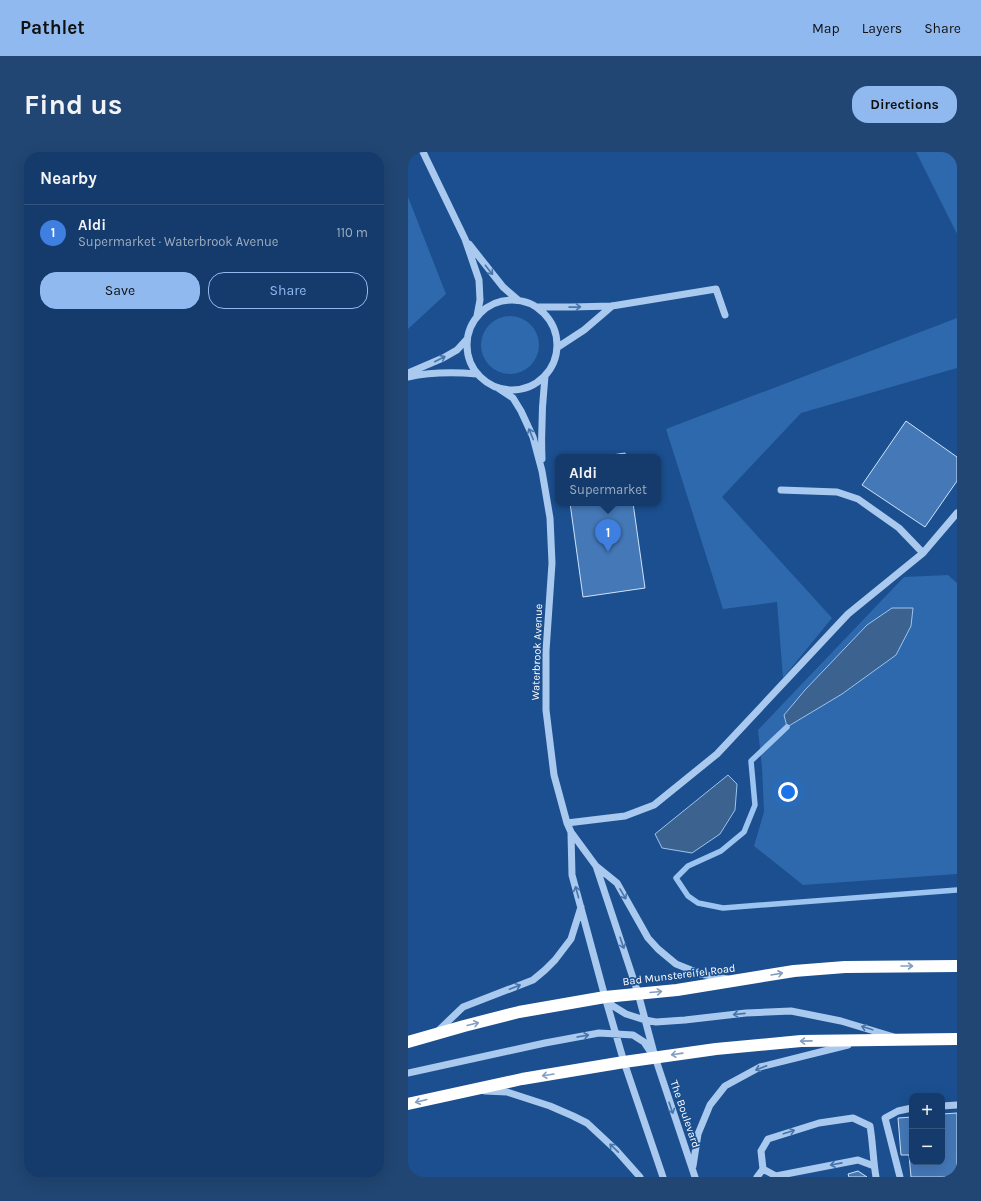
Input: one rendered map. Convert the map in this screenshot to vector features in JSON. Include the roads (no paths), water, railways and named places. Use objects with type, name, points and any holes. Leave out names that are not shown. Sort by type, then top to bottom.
[{"type":"highway","name":"Bad Munstereifel Road","points":[[408,1042],[519,1012],[605,997],[677,990],[794,972],[844,967],[957,966]]},
{"type":"highway","points":[[408,1104],[522,1079],[655,1057],[716,1049],[801,1041],[957,1039]]},
{"type":"street","points":[[423,152],[465,239],[479,280],[480,300],[477,316],[469,331],[467,339],[468,357],[477,374],[490,385],[508,390],[518,390],[528,388],[537,383],[552,368],[558,347],[557,335],[546,314],[537,307],[528,302],[507,300],[486,308],[477,316]]},
{"type":"street","points":[[465,239],[502,287],[518,300]]},
{"type":"street","points":[[537,307],[572,308],[612,306],[716,289],[725,315]]},
{"type":"street","points":[[558,347],[584,330],[612,306]]},
{"type":"street","points":[[408,373],[443,358],[457,350],[467,339]]},
{"type":"street","points":[[408,377],[428,373],[457,372],[477,374]]},
{"type":"street","name":"Waterbrook Avenue","points":[[542,471],[541,429],[545,376]]},
{"type":"street","name":"Waterbrook Avenue","points":[[498,388],[513,398],[533,437],[542,471],[550,518],[552,563],[546,651],[546,710],[554,775],[567,823],[571,832],[596,866],[617,883],[648,938],[658,949],[676,964],[700,974],[739,981]]},
{"type":"street","points":[[781,490],[836,492],[858,499],[899,528],[923,553]]},
{"type":"street","points":[[567,823],[625,816],[654,805],[717,754],[848,614],[923,553],[957,513]]},
{"type":"street","name":"Waterbrook Avenue","points":[[571,832],[572,875],[624,1062]]},
{"type":"street","name":"Waterbrook Avenue","points":[[596,866],[638,993],[645,1020]]},
{"type":"street","points":[[435,1034],[463,1007],[533,980],[545,970],[555,960],[570,939],[581,907]]},
{"type":"street","points":[[605,997],[613,1006],[626,1014],[656,1022],[746,1013],[791,1011],[841,1020],[904,1040]]},
{"type":"street","name":"The Boulevard","points":[[645,1020],[655,1057],[695,1177]]},
{"type":"street","points":[[408,1073],[545,1043],[599,1033],[633,1035],[644,1042],[655,1057]]},
{"type":"street","points":[[692,1169],[698,1134],[710,1105],[725,1086],[760,1067],[866,1040]]},
{"type":"street","points":[[624,1062],[663,1177]]},
{"type":"street","points":[[470,1090],[507,1092],[550,1106],[587,1123],[616,1150],[640,1177]]},
{"type":"street","points":[[945,1106],[957,1105]]},
{"type":"street","points":[[900,1177],[885,1118],[898,1111],[909,1109]]},
{"type":"street","points":[[757,1177],[763,1169],[761,1151],[768,1139],[819,1123],[853,1118],[870,1126],[876,1177]]},
{"type":"street","points":[[763,1169],[775,1176],[858,1160],[874,1166]]},
{"type":"waterway","points":[[787,727],[751,761],[755,805],[744,832],[721,851],[688,866],[676,878],[688,896],[698,903],[723,908],[957,890]]},
{"type":"place","name":"Aldi","points":[[608,552]]}]
